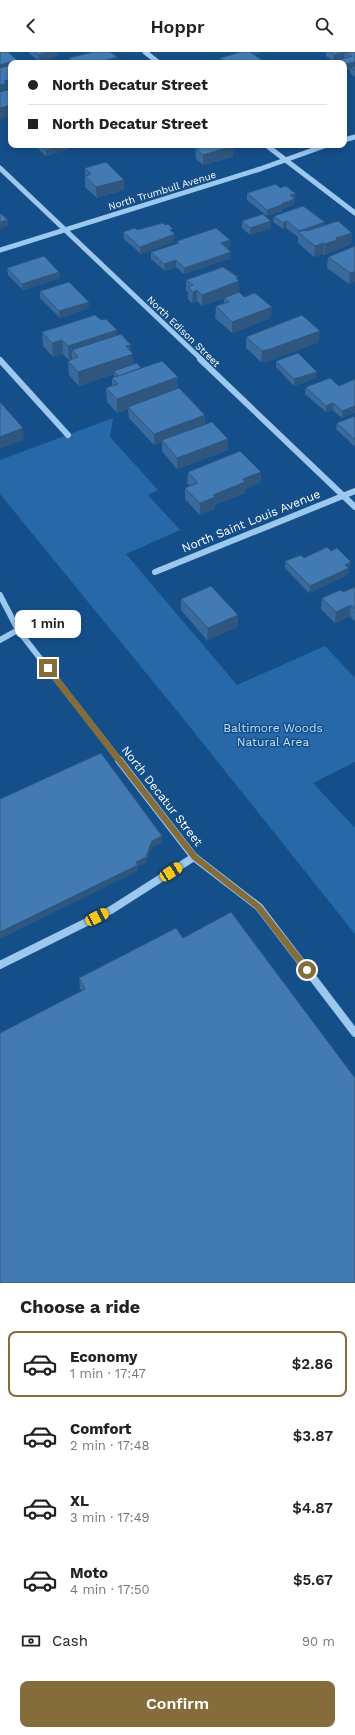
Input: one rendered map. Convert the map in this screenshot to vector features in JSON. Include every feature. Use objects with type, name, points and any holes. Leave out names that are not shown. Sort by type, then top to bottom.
[{"type":"street","points":[[145,52],[155,60]]},
{"type":"street","points":[[270,148],[355,213]]},
{"type":"street","name":"North Trumbull Avenue","points":[[0,250],[253,171],[319,148]]},
{"type":"street","name":"North Edison Street","points":[[0,168],[355,507]]},
{"type":"street","points":[[0,360],[68,436]]},
{"type":"street","name":"North Saint Louis Avenue","points":[[155,572],[355,491]]},
{"type":"street","name":"North Decatur Street","points":[[0,595],[18,630],[194,857],[259,907],[355,1033]]},
{"type":"street","points":[[0,640],[18,630]]},
{"type":"street","points":[[0,965],[111,910],[194,857]]},
{"type":"green space","name":"Baltimore Woods Natural Area","points":[[113,418],[110,437],[158,490],[148,495],[180,530],[126,554],[237,685],[325,646],[355,678],[355,762],[313,783],[355,828],[355,934],[178,712],[0,494],[0,460]]},
{"type":"building","points":[[0,52],[8,52],[17,60],[8,60],[8,63],[0,65]]},
{"type":"building","points":[[34,52],[50,52],[38,55]]},
{"type":"building","points":[[93,52],[110,52],[117,57],[107,60],[71,60],[69,58]]},
{"type":"building","points":[[241,52],[250,52],[262,60],[223,60],[220,58]]},
{"type":"building","points":[[329,52],[344,52],[334,55]]},
{"type":"building","points":[[345,52],[355,52],[355,62],[347,64],[347,60],[340,60],[352,56]]},
{"type":"building","points":[[8,66],[8,80],[4,81],[7,83],[0,85],[0,68]]},
{"type":"building","points":[[8,90],[8,106],[0,108],[0,92]]},
{"type":"building","points":[[199,148],[226,148],[203,155],[196,149]]},
{"type":"building","points":[[106,162],[124,180],[96,187],[85,176],[91,174],[85,168]]},
{"type":"building","points":[[276,184],[280,188],[286,186],[296,194],[290,195],[295,199],[267,210],[247,193]]},
{"type":"building","points":[[303,206],[325,222],[299,231],[287,221],[283,223],[274,216]]},
{"type":"building","points":[[0,213],[8,220],[0,222]]},
{"type":"building","points":[[263,214],[271,221],[250,228],[242,221]]},
{"type":"building","points":[[338,221],[352,233],[336,238],[337,240],[325,244],[315,246],[298,232],[307,231]]},
{"type":"building","points":[[163,223],[165,225],[168,224],[173,229],[170,230],[175,234],[140,247],[123,232],[135,228],[137,230]]},
{"type":"building","points":[[216,228],[230,240],[221,243],[231,252],[184,268],[176,260],[164,264],[151,252],[179,243],[177,241]]},
{"type":"building","points":[[355,246],[355,272],[350,273],[328,257]]},
{"type":"building","points":[[44,256],[59,272],[22,284],[7,268]]},
{"type":"building","points":[[223,267],[238,277],[236,278],[239,281],[202,295],[197,290],[193,292],[188,287],[193,285],[186,280]]},
{"type":"building","points":[[69,282],[89,302],[59,311],[40,291]]},
{"type":"building","points":[[239,292],[244,297],[255,293],[272,307],[232,322],[216,306],[229,302],[224,298]]},
{"type":"building","points":[[95,315],[101,320],[106,319],[117,330],[68,346],[62,340],[52,343],[42,332]]},
{"type":"building","points":[[302,315],[320,331],[262,351],[246,337]]},
{"type":"building","points":[[121,334],[131,345],[126,346],[133,354],[78,372],[68,361],[78,357],[72,350]]},
{"type":"building","points":[[298,353],[317,372],[294,379],[276,361]]},
{"type":"building","points":[[162,361],[178,377],[117,399],[106,388],[118,384],[112,378]]},
{"type":"building","points":[[137,363],[141,368],[118,376],[114,371]]},
{"type":"building","points":[[330,378],[339,386],[355,379],[355,406],[342,411],[333,403],[326,406],[306,387]]},
{"type":"building","points":[[179,388],[205,415],[154,434],[128,407]]},
{"type":"building","points":[[0,402],[23,428],[0,437]]},
{"type":"building","points":[[355,416],[355,440],[337,423]]},
{"type":"building","points":[[212,422],[228,439],[177,458],[162,440]]},
{"type":"building","points":[[240,451],[261,472],[243,479],[245,482],[213,495],[215,497],[200,503],[185,488],[198,483],[188,472]]},
{"type":"building","points":[[327,547],[331,551],[337,548],[351,562],[345,565],[349,568],[310,586],[285,561],[301,555],[304,558]]},
{"type":"building","points":[[211,586],[238,615],[208,628],[181,599]]},
{"type":"building","points":[[355,587],[355,609],[351,605],[336,612],[322,598],[340,590],[343,592]]},
{"type":"building","points":[[101,753],[162,836],[152,841],[146,857],[136,862],[138,865],[0,932],[0,799]]},
{"type":"building","points":[[231,912],[355,1078],[355,1283],[0,1283],[0,1033],[85,989],[79,978],[176,928],[183,938]]},
{"type":"route","points":[[48,668],[194,857],[259,907],[307,970]]}]
